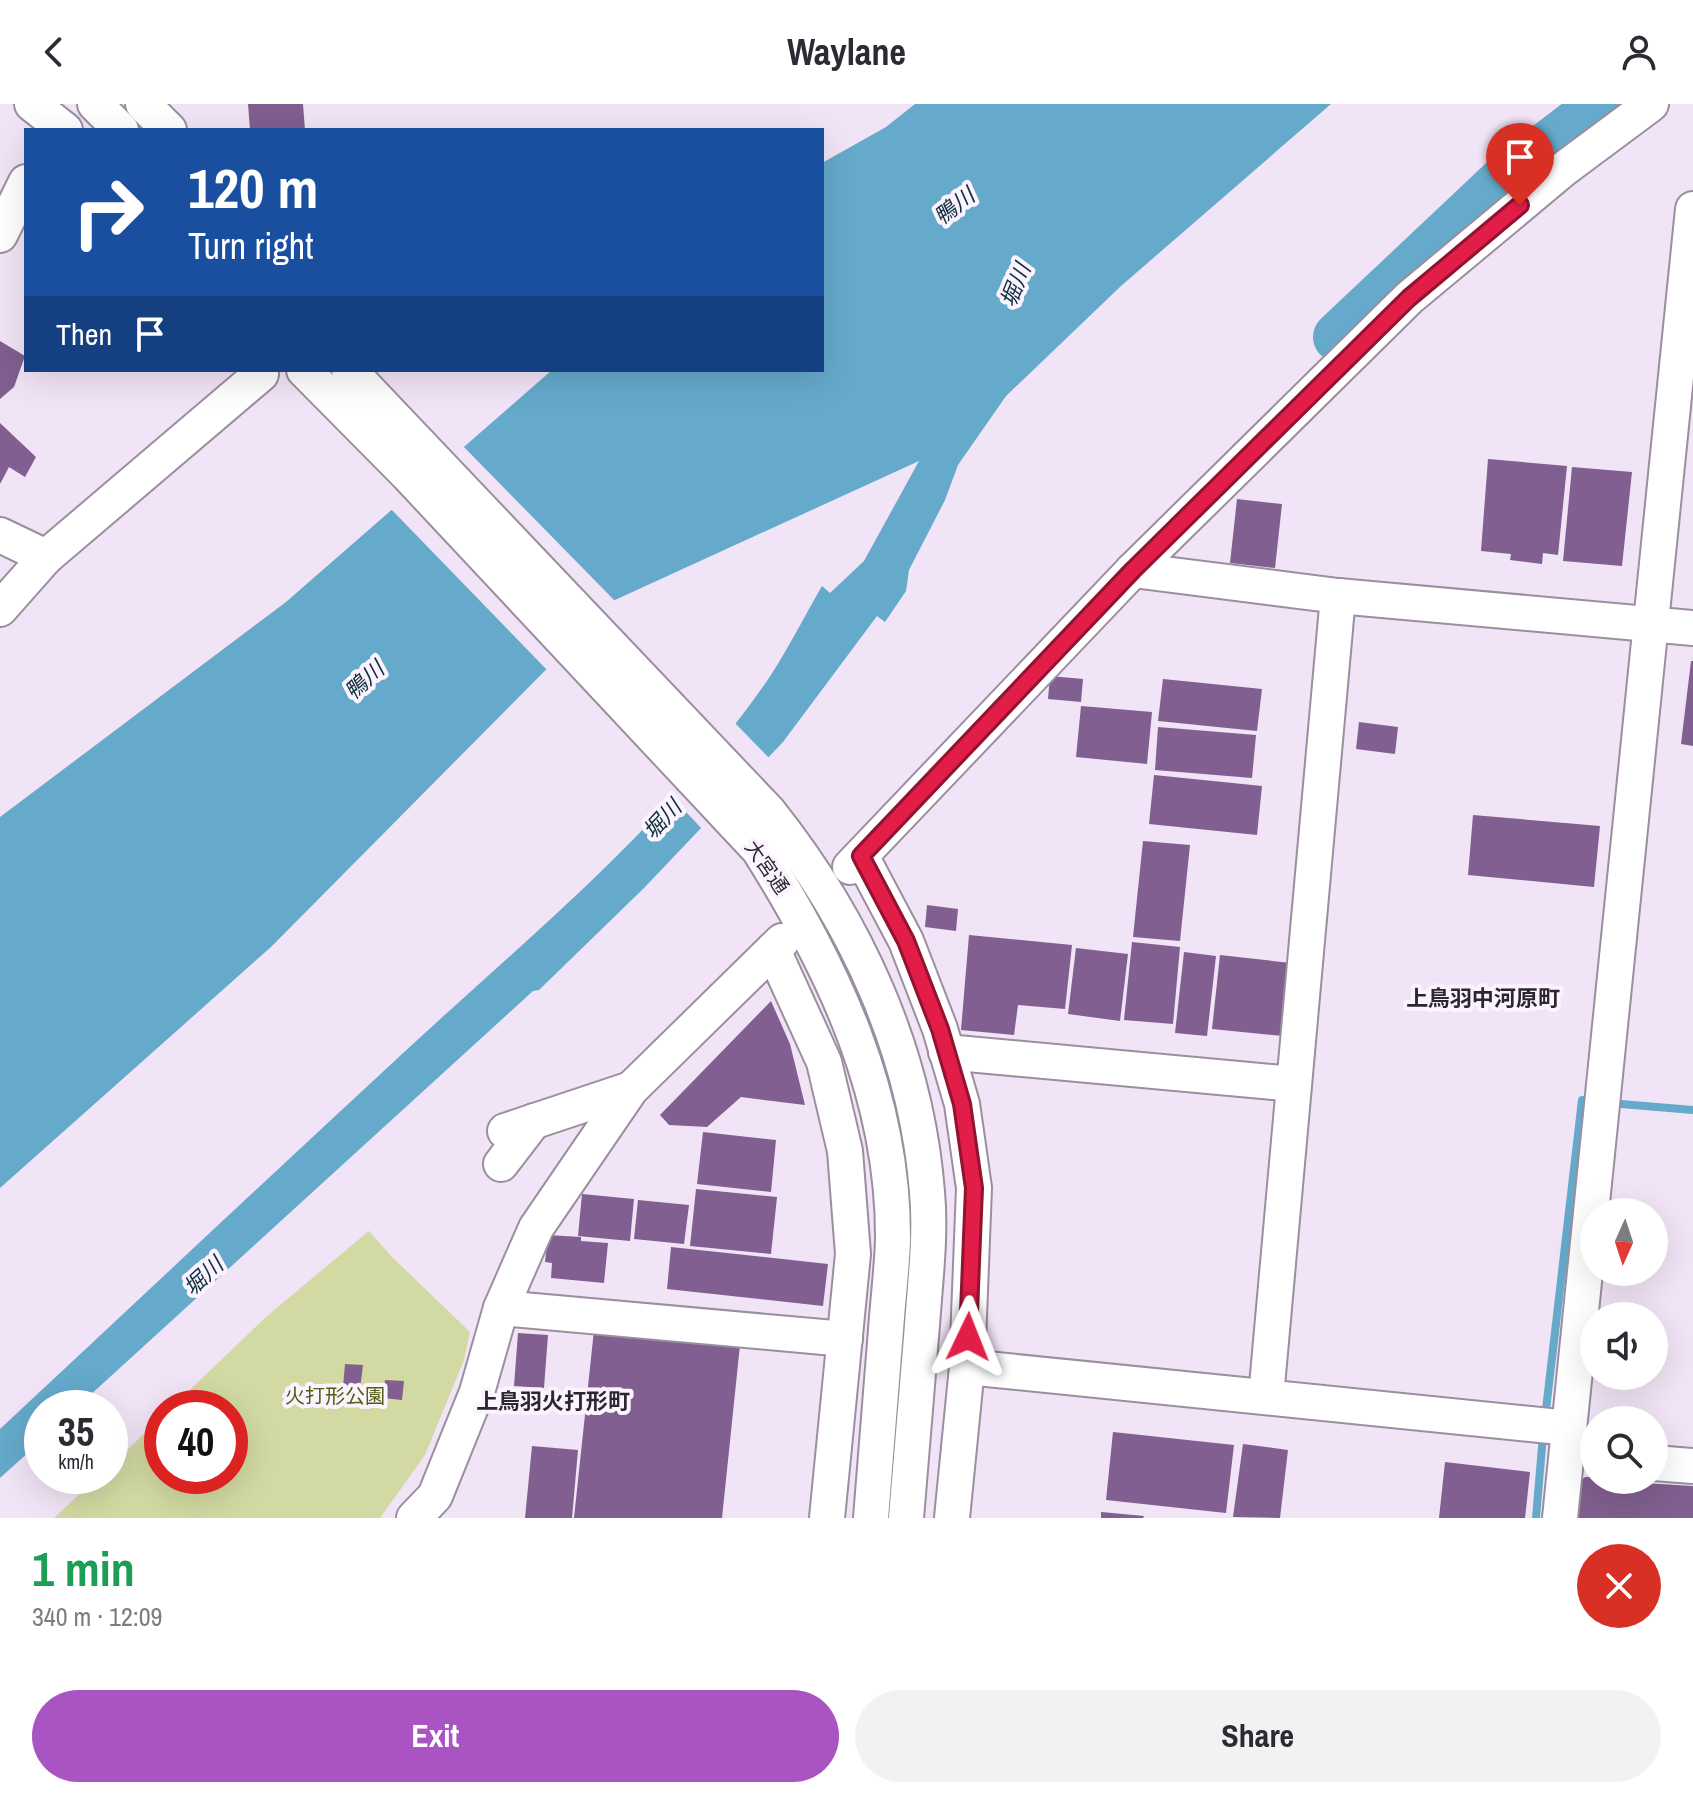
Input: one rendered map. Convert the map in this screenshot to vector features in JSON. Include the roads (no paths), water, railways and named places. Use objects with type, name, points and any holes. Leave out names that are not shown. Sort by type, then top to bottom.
[{"type":"street","points":[[95,104],[119,128]]},
{"type":"street","points":[[143,104],[167,128]]},
{"type":"street","points":[[952,1518],[967,1367],[974,1188],[962,1104],[940,1029],[906,941],[856,861],[1133,570],[1409,298],[1565,168],[1651,104]]},
{"type":"street","points":[[0,235],[24,186]]},
{"type":"street","points":[[1560,1518],[1576,1448],[1650,625],[1693,209]]},
{"type":"street","name":"大宮通","points":[[307,372],[364,409],[770,839],[818,878],[860,952],[891,1023],[916,1118],[927,1193],[927,1259],[906,1518]]},
{"type":"street","name":"大宮通","points":[[350,372],[364,409]]},
{"type":"street","points":[[0,609],[46,557],[251,375]]},
{"type":"street","points":[[0,535],[46,557]]},
{"type":"street","points":[[1133,570],[1338,596],[1693,628]]},
{"type":"street","points":[[1266,1397],[1338,596]]},
{"type":"street","name":"大宮通","points":[[770,839],[793,904],[833,981],[874,1092],[888,1166],[893,1240],[871,1518]]},
{"type":"street","points":[[414,1518],[435,1496],[477,1392],[501,1308],[536,1228],[631,1089],[778,946],[824,1062],[845,1151],[853,1254],[827,1518]]},
{"type":"street","points":[[946,1052],[1294,1084]]},
{"type":"street","points":[[513,1139],[631,1089]]},
{"type":"street","points":[[501,1308],[845,1339]]},
{"type":"street","points":[[967,1367],[1266,1397],[1576,1448]]},
{"type":"street","points":[[1668,1464],[1693,1466]]},
{"type":"water","points":[[915,104],[1331,104],[1121,286],[1006,396],[958,465],[945,500],[909,570],[906,591],[885,622],[877,616],[783,742],[644,888],[539,990],[533,991],[96,1390],[42,1390],[634,839],[718,745],[766,682],[822,586],[830,593],[864,561],[919,461],[615,600],[271,947],[0,1188],[0,817],[286,602],[550,372],[824,372],[824,162],[886,127]]},
{"type":"water","points":[[24,1407],[24,1456],[0,1478],[0,1429]]},
{"type":"waterway","points":[[1338,337],[1511,174],[1603,104]]},
{"type":"waterway","points":[[1545,1418],[1582,1100],[1596,1101]]},
{"type":"waterway","points":[[1609,1103],[1693,1110]]},
{"type":"waterway","points":[[1536,1518],[1543,1435]]},
{"type":"district","name":"上鳥羽中河原町","points":[[1483,998]]},
{"type":"district","name":"上鳥羽火打形町","points":[[553,1401]]},
{"type":"water label","name":"鴨川","points":[[954,206]]},
{"type":"water label","name":"堀川","points":[[1015,285]]},
{"type":"water label","name":"鴨川","points":[[364,680]]},
{"type":"water label","name":"堀川","points":[[662,819]]},
{"type":"water label","name":"堀川","points":[[203,1276]]},
{"type":"park label","name":"火打形公園","points":[[335,1396]]}]
